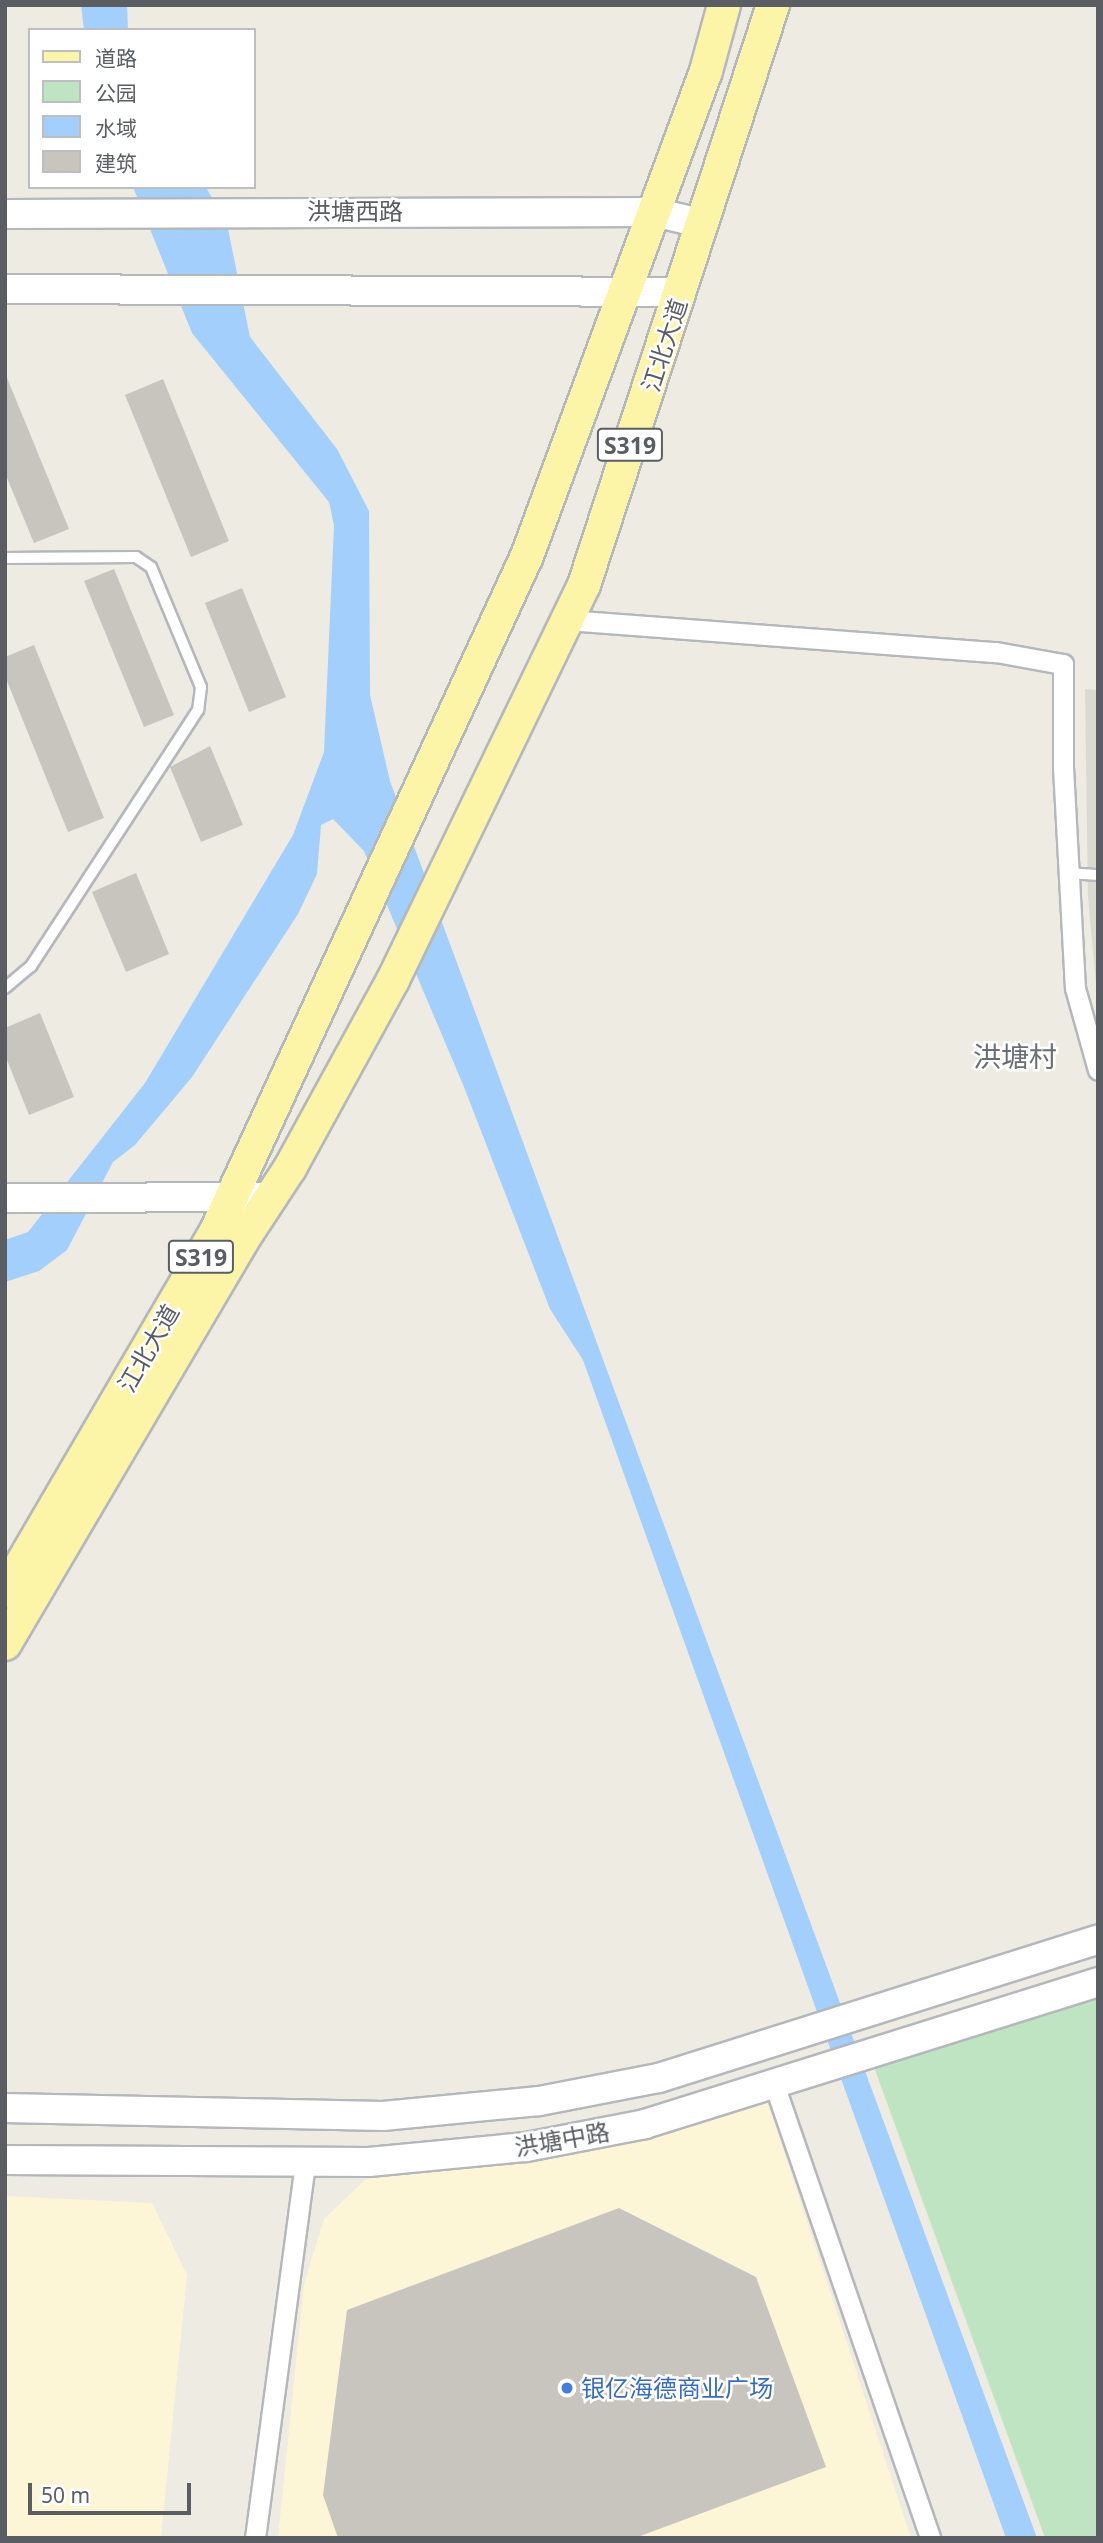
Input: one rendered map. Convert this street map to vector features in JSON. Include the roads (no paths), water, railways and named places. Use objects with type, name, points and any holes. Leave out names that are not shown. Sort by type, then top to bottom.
[{"type":"main road","name":"S319","points":[[625,289],[706,71],[724,5]]},
{"type":"main road","name":"江北大道","points":[[5,1644],[242,1241],[273,1197],[393,980],[584,585],[774,5]]},
{"type":"main road","name":"洪塘西路","points":[[5,214],[226,211],[654,212],[704,224]]},
{"type":"main road","points":[[5,289],[625,289],[681,292]]},
{"type":"main road","name":"江北大道","points":[[5,1592],[215,1233],[527,556],[625,289]]},
{"type":"main road","points":[[10,1198],[273,1197]]},
{"type":"main road","name":"洪塘中路","points":[[5,2108],[383,2116],[526,2102],[659,2078],[1098,1940]]},
{"type":"main road","name":"洪塘中路","points":[[5,2160],[369,2162],[526,2147],[645,2124],[1098,1982]]},
{"type":"street","points":[[567,620],[996,652],[1063,664],[1075,988],[1098,1070]]},
{"type":"street","points":[[774,2084],[930,2538]]},
{"type":"street","points":[[255,2538],[305,2161]]},
{"type":"lane","points":[[5,558],[136,557],[151,567],[201,687],[198,710],[30,966],[5,988]]},
{"type":"lane","points":[[1069,873],[1098,875]]},
{"type":"water","points":[[81,5],[127,5],[128,28],[84,28]]},
{"type":"water","points":[[134,189],[207,189],[228,229],[250,337],[337,449],[369,511],[370,695],[390,781],[1037,2538],[1006,2538],[583,1360],[550,1309],[464,1087],[364,851],[333,819],[321,825],[317,874],[298,914],[192,1077],[135,1145],[113,1162],[67,1250],[39,1271],[5,1282],[5,1240],[28,1232],[145,1083],[293,835],[324,752],[334,525],[329,502],[192,333]]},
{"type":"place","name":"银亿海德商业广场","points":[[567,2388]]},
{"type":"district","name":"洪塘村","points":[[1015,1056]]}]
